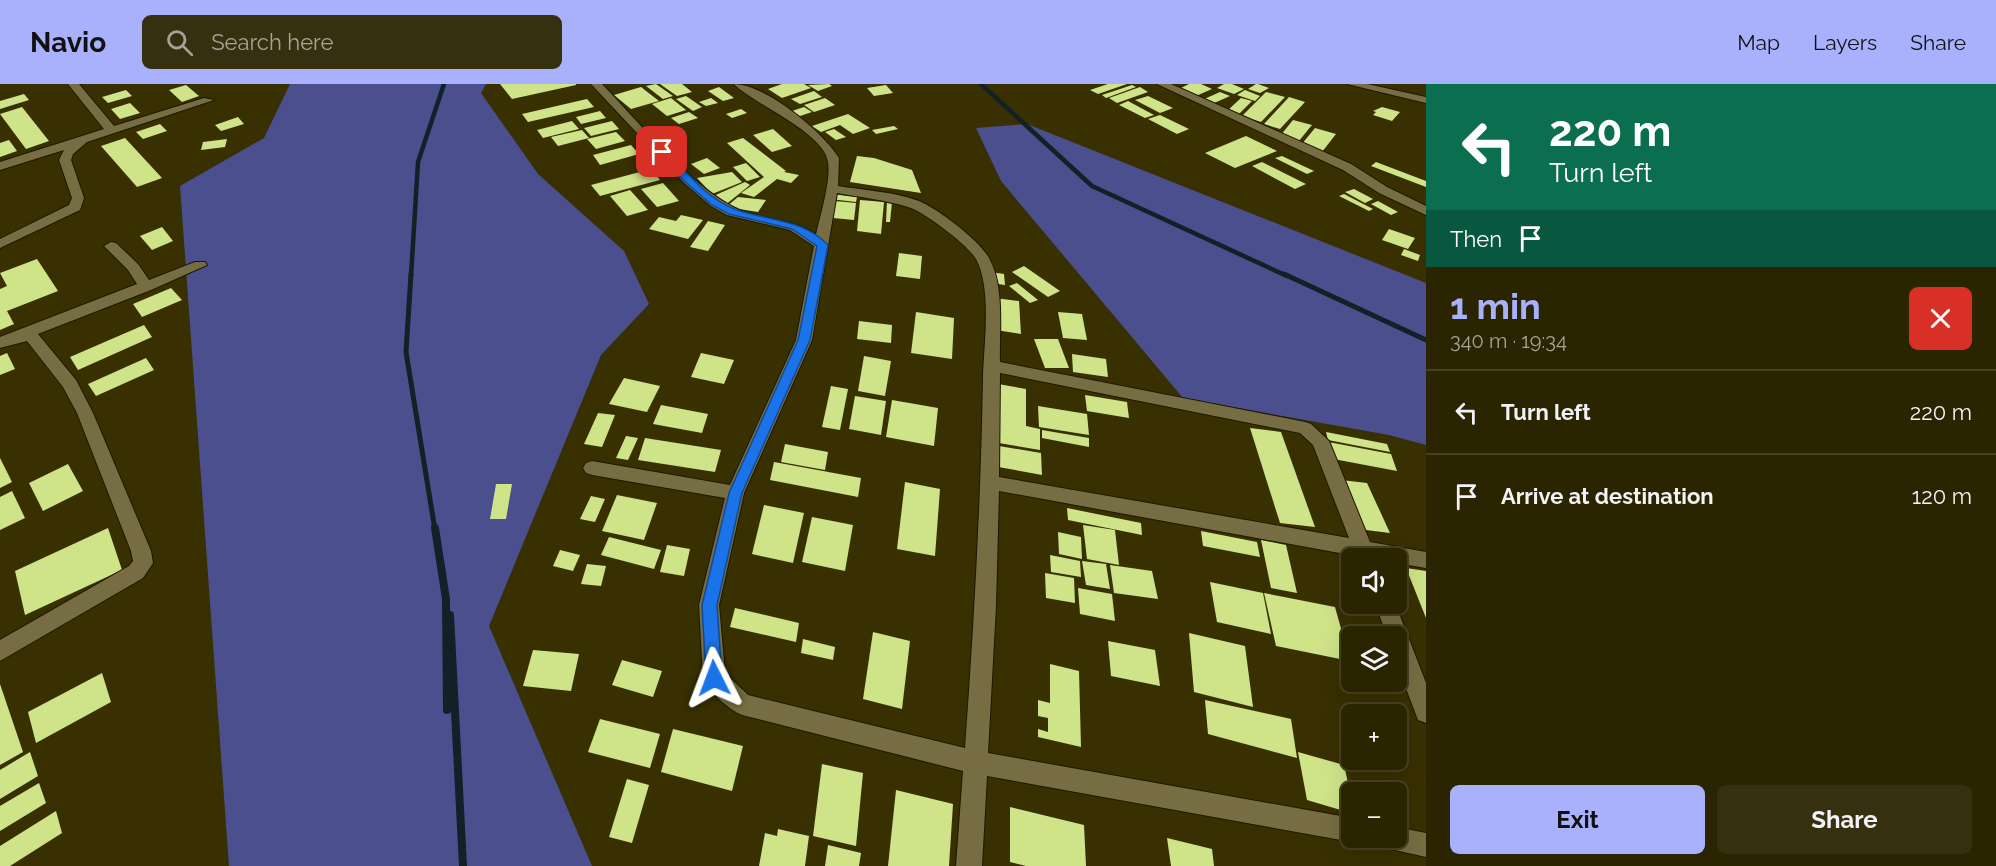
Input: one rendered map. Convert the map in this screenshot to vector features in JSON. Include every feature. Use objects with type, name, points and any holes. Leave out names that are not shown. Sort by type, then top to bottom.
[{"type":"street","points":[[73,84],[112,131]]},
{"type":"street","points":[[596,84],[687,179],[716,203],[732,212],[795,227],[822,245]]},
{"type":"street","points":[[739,84],[804,127],[824,145],[834,159],[822,245],[804,340],[735,493],[710,605],[714,678],[742,704],[975,762],[1341,828]]},
{"type":"street","points":[[1162,84],[1347,167],[1383,190],[1426,211]]},
{"type":"street","points":[[1352,84],[1426,100]]},
{"type":"street","points":[[0,166],[208,100]]},
{"type":"street","points":[[0,244],[75,207],[78,198],[65,160],[68,152],[84,140]]},
{"type":"street","points":[[831,188],[915,204],[960,235],[975,249],[983,259],[992,298],[993,366],[986,606],[969,866]]},
{"type":"street","points":[[111,246],[133,267],[146,287]]},
{"type":"street","points":[[0,343],[200,266]]},
{"type":"street","points":[[0,651],[136,572],[143,563],[141,551],[75,393],[40,346],[26,334]]},
{"type":"street","points":[[993,366],[1305,428],[1320,441],[1364,548]]},
{"type":"street","points":[[592,468],[735,493]]},
{"type":"street","points":[[989,482],[1341,548]]},
{"type":"street","points":[[1407,558],[1426,560]]},
{"type":"street","points":[[1389,614],[1426,712]]},
{"type":"street","points":[[1407,841],[1426,845]]},
{"type":"shaded area","points":[[290,84],[486,84],[481,93],[538,174],[624,251],[649,304],[601,355],[489,626],[592,866],[229,866],[180,186],[264,138]]},
{"type":"shaded area","points":[[1027,124],[1426,283],[1426,445],[1389,435],[1183,398],[1001,181],[976,128]]},
{"type":"building","points":[[500,84],[576,84],[576,85],[512,99]]},
{"type":"building","points":[[656,84],[673,96],[663,99],[646,86]]},
{"type":"building","points":[[660,84],[682,84],[692,92],[677,96]]},
{"type":"building","points":[[782,84],[804,84],[811,88],[782,98],[768,89]]},
{"type":"building","points":[[829,84],[832,86],[818,91],[808,85]]},
{"type":"building","points":[[1108,84],[1127,84],[1098,94],[1090,90]]},
{"type":"building","points":[[1189,84],[1201,84],[1212,89],[1196,96],[1179,89]]},
{"type":"building","points":[[1224,84],[1232,84],[1244,89],[1234,94],[1217,88]]},
{"type":"building","points":[[1256,84],[1269,88],[1260,93],[1248,89]]},
{"type":"building","points":[[186,85],[199,96],[182,102],[169,90]]},
{"type":"building","points":[[886,85],[893,93],[874,96],[867,88]]},
{"type":"building","points":[[1132,85],[1136,87],[1106,98],[1102,95]]},
{"type":"building","points":[[641,87],[659,101],[631,109],[614,95]]},
{"type":"building","points":[[719,87],[734,98],[723,101],[708,91]]},
{"type":"building","points":[[1140,87],[1148,92],[1117,103],[1109,98]]},
{"type":"building","points":[[126,90],[132,96],[108,103],[102,97]]},
{"type":"building","points":[[1245,90],[1260,96],[1255,101],[1237,95]]},
{"type":"building","points":[[814,91],[822,97],[800,104],[791,99]]},
{"type":"building","points":[[1220,92],[1230,96],[1212,104],[1202,100]]},
{"type":"building","points":[[1266,92],[1285,97],[1261,122],[1242,116]]},
{"type":"building","points":[[24,94],[29,100],[0,109],[0,101]]},
{"type":"building","points":[[686,96],[702,107],[693,111],[676,99]]},
{"type":"building","points":[[1148,96],[1173,108],[1160,113],[1135,100]]},
{"type":"building","points":[[1289,97],[1305,102],[1280,129],[1264,124]]},
{"type":"building","points":[[671,98],[686,110],[667,116],[652,104]]},
{"type":"building","points":[[711,98],[718,103],[706,106],[699,102]]},
{"type":"building","points":[[825,98],[835,105],[814,112],[804,105]]},
{"type":"building","points":[[1241,98],[1252,101],[1238,115],[1227,111]]},
{"type":"building","points":[[587,99],[594,107],[528,122],[522,114]]},
{"type":"building","points":[[1128,101],[1154,115],[1145,118],[1119,105]]},
{"type":"building","points":[[130,103],[140,113],[120,119],[111,109]]},
{"type":"building","points":[[22,107],[49,141],[26,149],[0,114]]},
{"type":"building","points":[[804,107],[812,112],[800,116],[792,111]]},
{"type":"building","points":[[1382,107],[1400,112],[1392,121],[1373,115],[1376,112],[1373,111]]},
{"type":"building","points":[[741,109],[747,113],[732,118],[726,114]]},
{"type":"building","points":[[600,111],[606,118],[581,124],[576,117]]},
{"type":"building","points":[[689,112],[698,118],[679,124],[671,118]]},
{"type":"building","points":[[848,114],[870,128],[853,134],[840,125],[821,132],[812,126]]},
{"type":"building","points":[[1160,115],[1189,129],[1177,134],[1148,119]]},
{"type":"building","points":[[238,117],[244,124],[221,131],[215,125]]},
{"type":"building","points":[[1293,120],[1312,125],[1298,142],[1280,136]]},
{"type":"building","points":[[572,121],[579,129],[543,138],[537,130]]},
{"type":"building","points":[[612,121],[619,129],[591,136],[584,128]]},
{"type":"building","points":[[160,124],[167,131],[143,139],[136,132]]},
{"type":"building","points":[[894,126],[898,129],[876,134],[872,130]]},
{"type":"building","points":[[1315,128],[1336,134],[1322,152],[1301,145]]},
{"type":"building","points":[[773,129],[792,146],[772,152],[753,135]]},
{"type":"building","points":[[834,129],[846,137],[836,140],[825,132]]},
{"type":"building","points":[[582,130],[589,138],[558,146],[551,137]]},
{"type":"building","points":[[616,132],[625,141],[596,149],[587,139]]},
{"type":"building","points":[[1246,136],[1277,151],[1235,168],[1205,153]]},
{"type":"building","points":[[125,138],[162,178],[137,187],[101,146]]},
{"type":"building","points":[[743,138],[786,171],[784,172],[799,175],[791,183],[777,179],[754,197],[741,193],[764,177],[727,143]]},
{"type":"building","points":[[227,139],[225,147],[201,150],[203,142]]},
{"type":"building","points":[[9,140],[17,151],[0,157],[0,143]]},
{"type":"building","points":[[631,145],[639,154],[600,165],[593,155]]},
{"type":"building","points":[[857,156],[874,158],[912,170],[921,193],[850,182]]},
{"type":"building","points":[[1282,156],[1314,171],[1307,174],[1275,158]]},
{"type":"building","points":[[707,158],[720,168],[704,174],[691,164]]},
{"type":"building","points":[[1262,162],[1306,184],[1295,189],[1252,166]]},
{"type":"building","points":[[1376,162],[1426,181],[1426,187],[1371,166]]},
{"type":"building","points":[[746,163],[760,177],[747,181],[733,167]]},
{"type":"building","points":[[651,169],[660,180],[600,196],[591,185]]},
{"type":"building","points":[[732,172],[742,182],[712,194],[697,178]]},
{"type":"building","points":[[745,182],[750,185],[724,206],[711,197]]},
{"type":"building","points":[[663,183],[679,201],[657,207],[641,189]]},
{"type":"building","points":[[1354,189],[1373,199],[1365,203],[1345,192]]},
{"type":"building","points":[[630,190],[648,210],[627,216],[610,196]]},
{"type":"building","points":[[831,194],[857,197],[856,202],[830,199]]},
{"type":"building","points":[[1344,194],[1373,209],[1369,211],[1339,196]]},
{"type":"building","points":[[738,197],[766,200],[758,212],[726,207]]},
{"type":"building","points":[[860,200],[884,202],[881,234],[857,231]]},
{"type":"building","points":[[835,201],[856,203],[854,220],[833,218]]},
{"type":"building","points":[[887,201],[892,202],[890,222],[886,222]]},
{"type":"building","points":[[1378,201],[1398,212],[1391,215],[1371,204]]},
{"type":"building","points":[[681,215],[703,220],[688,239],[649,229],[659,217],[676,221]]},
{"type":"building","points":[[708,221],[725,225],[708,251],[690,247]]},
{"type":"building","points":[[162,227],[173,241],[152,250],[140,236]]},
{"type":"building","points":[[1389,229],[1415,238],[1408,249],[1382,240]]},
{"type":"building","points":[[1404,249],[1420,255],[1418,261],[1401,255]]},
{"type":"building","points":[[899,253],[922,256],[920,279],[896,276]]},
{"type":"building","points":[[37,259],[58,291],[7,311],[14,324],[0,330],[0,289],[7,286],[0,273]]},
{"type":"building","points":[[1024,266],[1060,291],[1048,297],[1012,272]]},
{"type":"building","points":[[990,272],[1004,274],[1005,285],[991,283]]},
{"type":"building","points":[[1017,283],[1038,300],[1030,303],[1009,286]]},
{"type":"building","points":[[171,288],[182,300],[142,317],[133,304]]},
{"type":"building","points":[[995,298],[1019,301],[1021,334],[996,330]]},
{"type":"building","points":[[916,312],[954,318],[952,359],[911,353]]},
{"type":"building","points":[[1058,312],[1082,314],[1087,340],[1063,338]]},
{"type":"building","points":[[859,321],[892,325],[891,343],[857,339]]},
{"type":"building","points":[[144,325],[152,337],[78,370],[70,357]]},
{"type":"building","points":[[1034,339],[1058,339],[1069,368],[1045,368]]},
{"type":"building","points":[[7,353],[15,369],[0,375],[0,356]]},
{"type":"building","points":[[701,353],[734,360],[724,384],[691,377]]},
{"type":"building","points":[[1072,354],[1106,359],[1108,377],[1073,372]]},
{"type":"building","points":[[864,356],[891,361],[885,396],[858,391]]},
{"type":"building","points":[[146,358],[154,370],[96,396],[88,384]]},
{"type":"building","points":[[624,378],[660,386],[647,412],[609,404]]},
{"type":"building","points":[[998,384],[1026,389],[1026,426],[1040,429],[1040,450],[993,442]]},
{"type":"building","points":[[831,386],[848,389],[840,430],[822,427]]},
{"type":"building","points":[[1085,395],[1127,402],[1129,418],[1087,411]]},
{"type":"building","points":[[855,396],[886,401],[881,435],[849,429]]},
{"type":"building","points":[[892,400],[938,408],[934,446],[886,437]]},
{"type":"building","points":[[661,405],[708,414],[702,433],[653,424]]},
{"type":"building","points":[[1038,406],[1087,414],[1089,435],[1039,427]]},
{"type":"building","points":[[598,413],[615,415],[602,447],[584,444]]},
{"type":"building","points":[[1250,428],[1281,432],[1315,527],[1280,523]]},
{"type":"building","points":[[1042,430],[1089,438],[1089,447],[1042,438]]},
{"type":"building","points":[[1326,432],[1387,444],[1390,452],[1328,440]]},
{"type":"building","points":[[626,436],[638,438],[628,460],[616,458]]},
{"type":"building","points":[[645,438],[721,450],[715,472],[638,460]]},
{"type":"building","points":[[1323,441],[1391,454],[1397,471],[1328,458]]},
{"type":"building","points":[[785,444],[828,452],[825,470],[781,462]]},
{"type":"building","points":[[993,445],[1041,453],[1042,475],[993,466]]},
{"type":"building","points":[[0,458],[12,482],[0,488]]},
{"type":"building","points":[[774,462],[861,478],[858,497],[770,480]]},
{"type":"building","points":[[68,464],[83,491],[43,511],[29,483]]},
{"type":"building","points":[[1341,480],[1367,483],[1390,533],[1358,529]]},
{"type":"building","points":[[905,482],[940,489],[935,556],[897,549]]},
{"type":"building","points":[[496,484],[512,484],[506,519],[490,519]]},
{"type":"building","points":[[12,491],[25,518],[0,530],[0,497]]},
{"type":"building","points":[[617,495],[657,503],[644,540],[602,531]]},
{"type":"building","points":[[591,496],[605,499],[595,522],[580,519]]},
{"type":"building","points":[[764,505],[804,513],[793,563],[752,554]]},
{"type":"building","points":[[1067,508],[1141,523],[1142,535],[1068,520]]},
{"type":"building","points":[[812,517],[853,525],[845,571],[802,562]]},
{"type":"building","points":[[1083,525],[1115,530],[1119,565],[1087,559]]},
{"type":"building","points":[[108,528],[122,570],[25,615],[15,571]]},
{"type":"building","points":[[1201,531],[1257,542],[1260,557],[1203,546]]},
{"type":"building","points":[[1058,532],[1081,537],[1082,559],[1059,554]]},
{"type":"building","points":[[609,537],[661,550],[654,569],[601,555]]},
{"type":"building","points":[[1261,540],[1286,545],[1297,593],[1271,588]]},
{"type":"building","points":[[667,545],[690,549],[684,576],[660,572]]},
{"type":"building","points":[[560,550],[580,555],[573,571],[553,566]]},
{"type":"building","points":[[1050,555],[1080,561],[1081,577],[1051,572]]},
{"type":"building","points":[[1082,561],[1106,564],[1110,589],[1086,585]]},
{"type":"building","points":[[587,564],[606,566],[601,586],[581,584]]},
{"type":"building","points":[[1110,565],[1152,571],[1158,599],[1114,593]]},
{"type":"building","points":[[1407,568],[1426,571],[1426,618],[1407,570]]},
{"type":"building","points":[[1045,573],[1074,578],[1075,603],[1046,598]]},
{"type":"building","points":[[1210,582],[1263,593],[1271,634],[1217,622]]},
{"type":"building","points":[[1078,588],[1112,594],[1115,621],[1080,614]]},
{"type":"building","points":[[1264,593],[1335,607],[1341,629],[1341,659],[1276,646]]},
{"type":"building","points":[[735,608],[799,623],[796,642],[730,627]]},
{"type":"building","points":[[873,632],[910,641],[902,709],[863,699]]},
{"type":"building","points":[[1189,633],[1245,646],[1253,707],[1194,692]]},
{"type":"building","points":[[803,639],[835,647],[833,660],[801,653]]},
{"type":"building","points":[[1108,641],[1155,650],[1160,686],[1111,676]]},
{"type":"building","points":[[533,650],[579,654],[571,691],[523,686]]},
{"type":"building","points":[[622,660],[662,671],[653,697],[612,685]]},
{"type":"building","points":[[1050,664],[1079,671],[1081,747],[1038,737],[1038,729],[1048,732],[1048,718],[1038,716],[1038,700],[1050,703]]},
{"type":"building","points":[[102,673],[111,702],[36,743],[28,712]]},
{"type":"building","points":[[0,684],[23,752],[0,765]]},
{"type":"building","points":[[1205,700],[1291,719],[1297,758],[1208,734]]},
{"type":"building","points":[[600,719],[660,734],[650,768],[588,752]]},
{"type":"building","points":[[673,729],[743,746],[732,791],[661,772]]},
{"type":"building","points":[[30,752],[38,776],[0,799],[0,770]]},
{"type":"building","points":[[1298,752],[1341,764],[1341,770],[1345,770],[1348,782],[1341,782],[1341,810],[1307,800]]},
{"type":"building","points":[[822,764],[863,773],[856,846],[813,836]]},
{"type":"building","points":[[627,779],[649,785],[632,843],[609,837]]},
{"type":"building","points":[[39,783],[46,803],[0,831],[0,806]]},
{"type":"building","points":[[896,790],[953,804],[949,866],[888,866]]},
{"type":"building","points":[[1010,807],[1084,825],[1086,866],[1026,866],[1010,862]]},
{"type":"building","points":[[56,811],[62,833],[10,866],[0,866],[0,846]]},
{"type":"building","points":[[778,829],[809,836],[805,866],[759,866],[765,833],[777,836]]},
{"type":"building","points":[[1167,838],[1212,849],[1214,866],[1171,866]]},
{"type":"building","points":[[828,845],[861,853],[859,866],[825,866]]},
{"type":"waterway","points":[[411,276],[418,162],[444,84]]},
{"type":"waterway","points":[[981,84],[1092,186],[1287,276]]},
{"type":"waterway","points":[[411,274],[406,352],[435,530]]},
{"type":"waterway","points":[[1284,274],[1426,340]]},
{"type":"waterway","points":[[435,528],[446,599],[447,710],[450,615],[463,866]]},
{"type":"route","points":[[662,152],[687,179],[716,203],[732,212],[774,220],[795,227],[822,245],[804,340],[735,493],[710,605],[714,678]]}]
